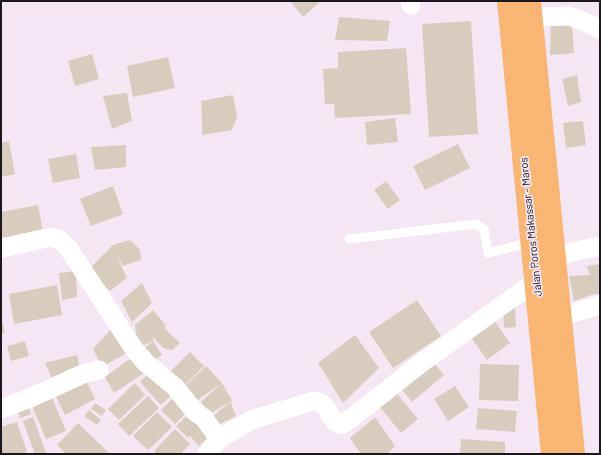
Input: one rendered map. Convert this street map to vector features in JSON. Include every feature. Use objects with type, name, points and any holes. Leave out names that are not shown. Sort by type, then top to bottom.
[{"type":"highway","name":"Jalan Poros Makassar - Maros","points":[[508,1],[552,454]]},
{"type":"highway","name":"Jalan Poros Makassar - Maros","points":[[531,9],[574,454]]},
{"type":"street","points":[[531,9],[569,16],[600,29]]},
{"type":"street","points":[[1,248],[52,237],[60,240],[69,250],[134,349],[145,362],[175,387],[195,412],[204,418],[219,439]]},
{"type":"street","points":[[533,251],[555,256],[600,246]]},
{"type":"street","points":[[207,454],[219,439],[251,420],[313,401],[318,401],[323,404],[336,423],[342,425],[420,364],[536,281]]},
{"type":"street","points":[[560,317],[600,306]]},
{"type":"street","points":[[1,409],[85,374],[99,370]]},
{"type":"lane","points":[[349,239],[476,224],[484,229],[488,253],[533,251]]},
{"type":"building","points":[[290,1],[319,1],[320,2],[303,17]]},
{"type":"building","points":[[339,17],[390,21],[387,41],[335,40]]},
{"type":"building","points":[[471,21],[478,134],[429,137],[422,24]]},
{"type":"building","points":[[551,22],[572,23],[574,53],[550,55]]},
{"type":"building","points":[[406,48],[411,114],[335,118],[334,104],[325,104],[323,69],[338,68],[338,52]]},
{"type":"building","points":[[92,54],[99,79],[75,86],[68,61]]},
{"type":"building","points":[[168,57],[175,88],[133,97],[127,66]]},
{"type":"building","points":[[577,75],[581,102],[568,106],[562,79]]},
{"type":"building","points":[[127,93],[132,121],[112,129],[103,96]]},
{"type":"building","points":[[233,95],[237,117],[232,130],[202,135],[201,101]]},
{"type":"building","points":[[395,118],[398,142],[367,145],[365,122]]},
{"type":"building","points":[[583,121],[586,145],[566,148],[563,123]]},
{"type":"building","points":[[9,141],[15,174],[1,177],[1,143]]},
{"type":"building","points":[[458,144],[470,168],[425,190],[413,166]]},
{"type":"building","points":[[126,145],[126,167],[95,170],[91,147]]},
{"type":"building","points":[[76,154],[80,178],[53,183],[48,159]]},
{"type":"building","points":[[386,181],[400,200],[388,209],[374,190]]},
{"type":"building","points":[[113,186],[123,214],[91,226],[80,199]]},
{"type":"building","points":[[38,205],[44,237],[1,245],[1,212]]},
{"type":"building","points":[[130,240],[140,250],[141,260],[123,266],[116,254],[127,278],[110,291],[87,271],[113,245]]},
{"type":"building","points":[[600,264],[600,294],[594,294],[574,301],[569,276],[590,275],[587,266]]},
{"type":"building","points":[[76,271],[77,297],[62,300],[59,273]]},
{"type":"building","points":[[142,283],[152,303],[132,322],[121,301]]},
{"type":"building","points":[[57,285],[62,315],[14,324],[9,294]]},
{"type":"building","points":[[417,300],[441,336],[393,368],[369,332]]},
{"type":"building","points":[[515,307],[516,327],[504,328],[503,308]]},
{"type":"building","points":[[153,310],[166,326],[164,328],[180,343],[172,350],[163,348],[153,337],[153,341],[140,347],[131,336],[136,332],[135,325]]},
{"type":"building","points":[[1,316],[5,333],[1,334]]},
{"type":"building","points":[[494,320],[510,343],[487,360],[471,337]]},
{"type":"building","points":[[114,326],[130,351],[102,367],[93,349]]},
{"type":"building","points":[[355,335],[379,368],[343,403],[318,363]]},
{"type":"building","points":[[25,341],[29,356],[11,361],[7,346]]},
{"type":"building","points":[[153,341],[162,355],[152,362],[145,348]]},
{"type":"building","points":[[190,352],[204,366],[184,386],[170,372]]},
{"type":"building","points":[[77,355],[81,373],[54,383],[45,363]]},
{"type":"building","points":[[131,358],[144,373],[114,393],[105,377]]},
{"type":"building","points":[[434,363],[444,375],[412,402],[402,390]]},
{"type":"building","points":[[480,364],[519,365],[518,401],[479,400]]},
{"type":"building","points":[[206,366],[222,383],[193,403],[183,388]]},
{"type":"building","points":[[152,370],[174,393],[161,405],[140,382]]},
{"type":"building","points":[[84,376],[95,399],[65,415],[53,391]]},
{"type":"building","points":[[135,383],[145,395],[119,420],[108,409]]},
{"type":"building","points":[[222,383],[232,400],[210,414],[201,402]]},
{"type":"building","points":[[455,386],[469,407],[448,421],[434,399]]},
{"type":"building","points":[[396,392],[418,419],[401,433],[379,406]]},
{"type":"building","points":[[148,396],[159,408],[129,436],[118,424]]},
{"type":"building","points":[[175,396],[189,410],[175,424],[161,410]]},
{"type":"building","points":[[52,398],[66,431],[46,439],[32,406]]},
{"type":"building","points":[[232,400],[231,403],[236,416],[220,424],[213,416]]},
{"type":"building","points":[[95,403],[106,410],[102,416],[91,409]]},
{"type":"building","points":[[29,407],[31,414],[20,418],[18,412]]},
{"type":"building","points":[[478,408],[517,411],[515,432],[476,429]]},
{"type":"building","points":[[89,410],[101,420],[97,425],[84,416]]},
{"type":"building","points":[[157,412],[172,427],[148,450],[133,436]]},
{"type":"building","points":[[189,414],[201,426],[203,424],[212,434],[199,446],[190,436],[188,438],[176,426]]},
{"type":"building","points":[[33,417],[46,453],[43,454],[35,454],[23,421]]},
{"type":"building","points":[[375,417],[395,446],[387,454],[361,454],[350,438]]},
{"type":"building","points":[[17,422],[27,452],[21,454],[1,454],[1,427]]},
{"type":"building","points":[[78,423],[110,454],[66,454],[57,445]]},
{"type":"building","points":[[175,429],[190,444],[181,454],[157,454],[154,451]]},
{"type":"building","points":[[461,439],[505,442],[505,454],[460,454]]}]
